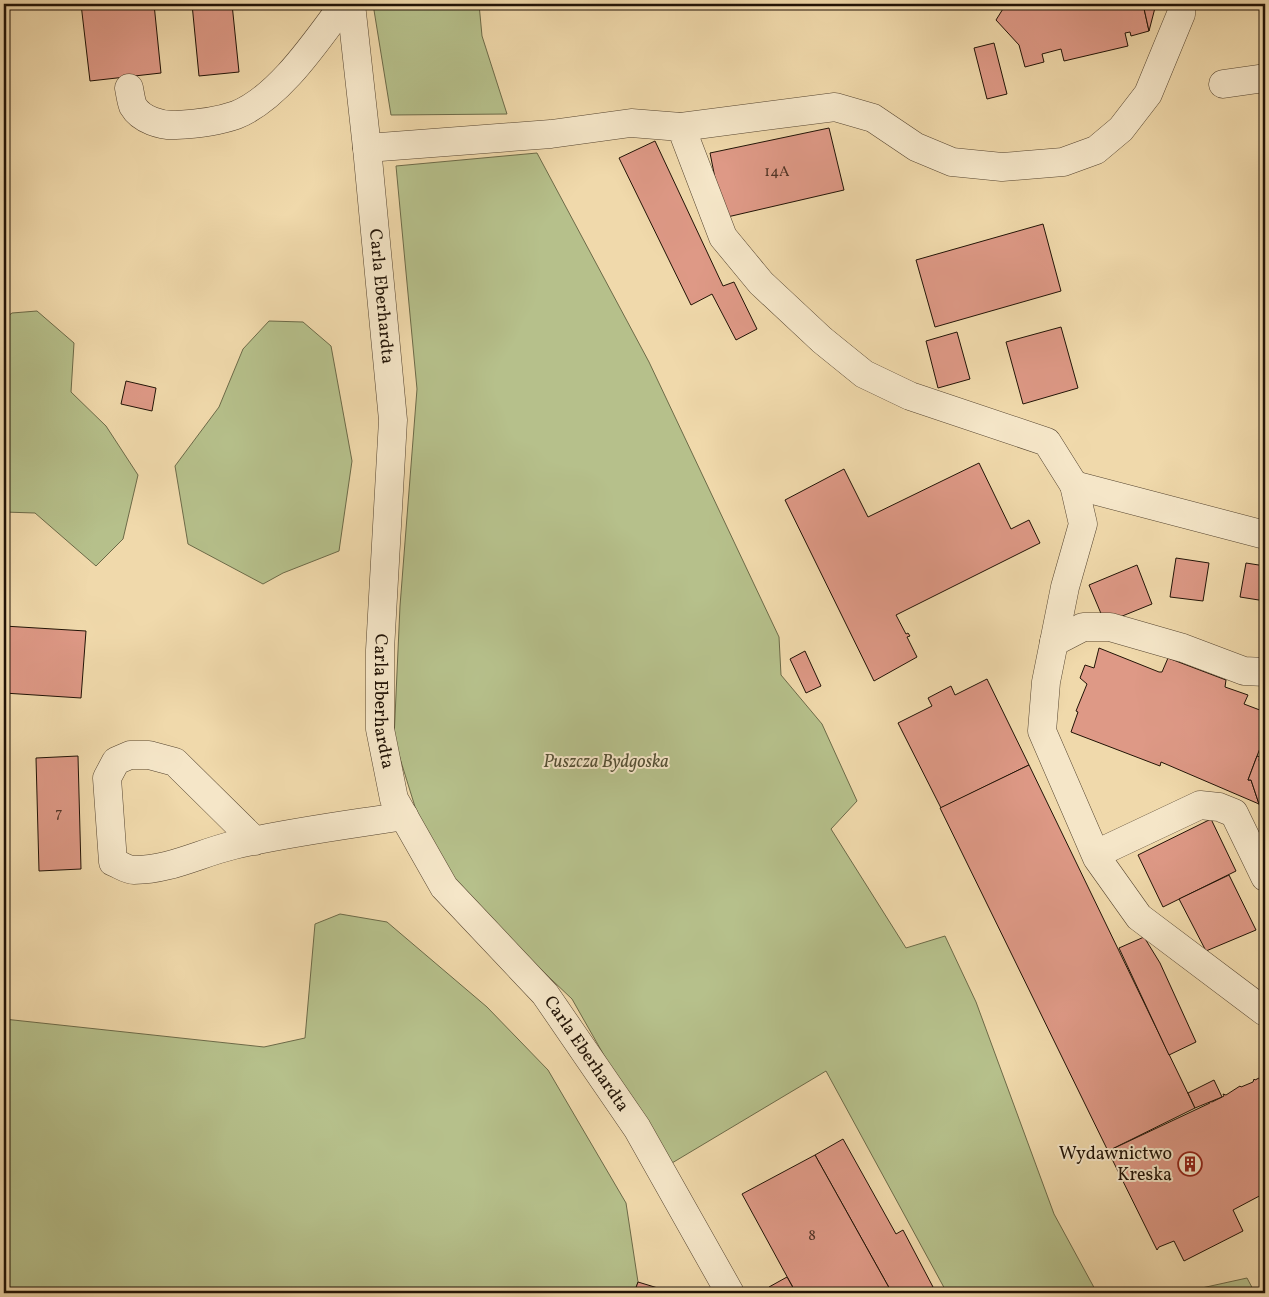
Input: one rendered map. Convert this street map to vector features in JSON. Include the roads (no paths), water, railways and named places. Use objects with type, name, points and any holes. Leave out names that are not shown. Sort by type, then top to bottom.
[{"type":"street","points":[[129,88],[134,107],[150,121],[170,126],[208,123],[238,114],[270,93],[296,67],[344,4]]},
{"type":"street","name":"Carla Eberhardta","points":[[351,4],[367,148],[392,420],[380,650],[380,729],[394,799],[444,887],[544,994],[637,1128],[730,1293]]},
{"type":"street","points":[[367,148],[552,134],[632,123],[682,127],[835,107],[873,118],[916,147],[952,162],[1002,167],[1063,162],[1096,150],[1121,129],[1148,94],[1181,14],[1182,4]]},
{"type":"street","points":[[1223,84],[1265,78]]},
{"type":"street","points":[[682,127],[723,237],[761,282],[822,340],[864,374],[910,396],[1047,442],[1074,485],[1083,524],[1065,587],[1046,682],[1042,731],[1096,854],[1139,917],[1265,1012]]},
{"type":"street","points":[[1074,485],[1265,535]]},
{"type":"street","points":[[1054,642],[1083,627],[1110,627],[1184,648],[1244,671],[1265,672]]},
{"type":"street","points":[[255,841],[174,762],[149,755],[130,756],[116,761],[107,778],[113,862],[132,870],[168,866],[232,845],[404,816]]},
{"type":"street","points":[[1096,854],[1200,805],[1219,807],[1234,813],[1265,876]]},
{"type":"place","name":"Wydawnictwo Kreska","points":[[1190,1164]]},
{"type":"park label","name":"Puszcza Bydgoska","points":[[606,762]]}]
